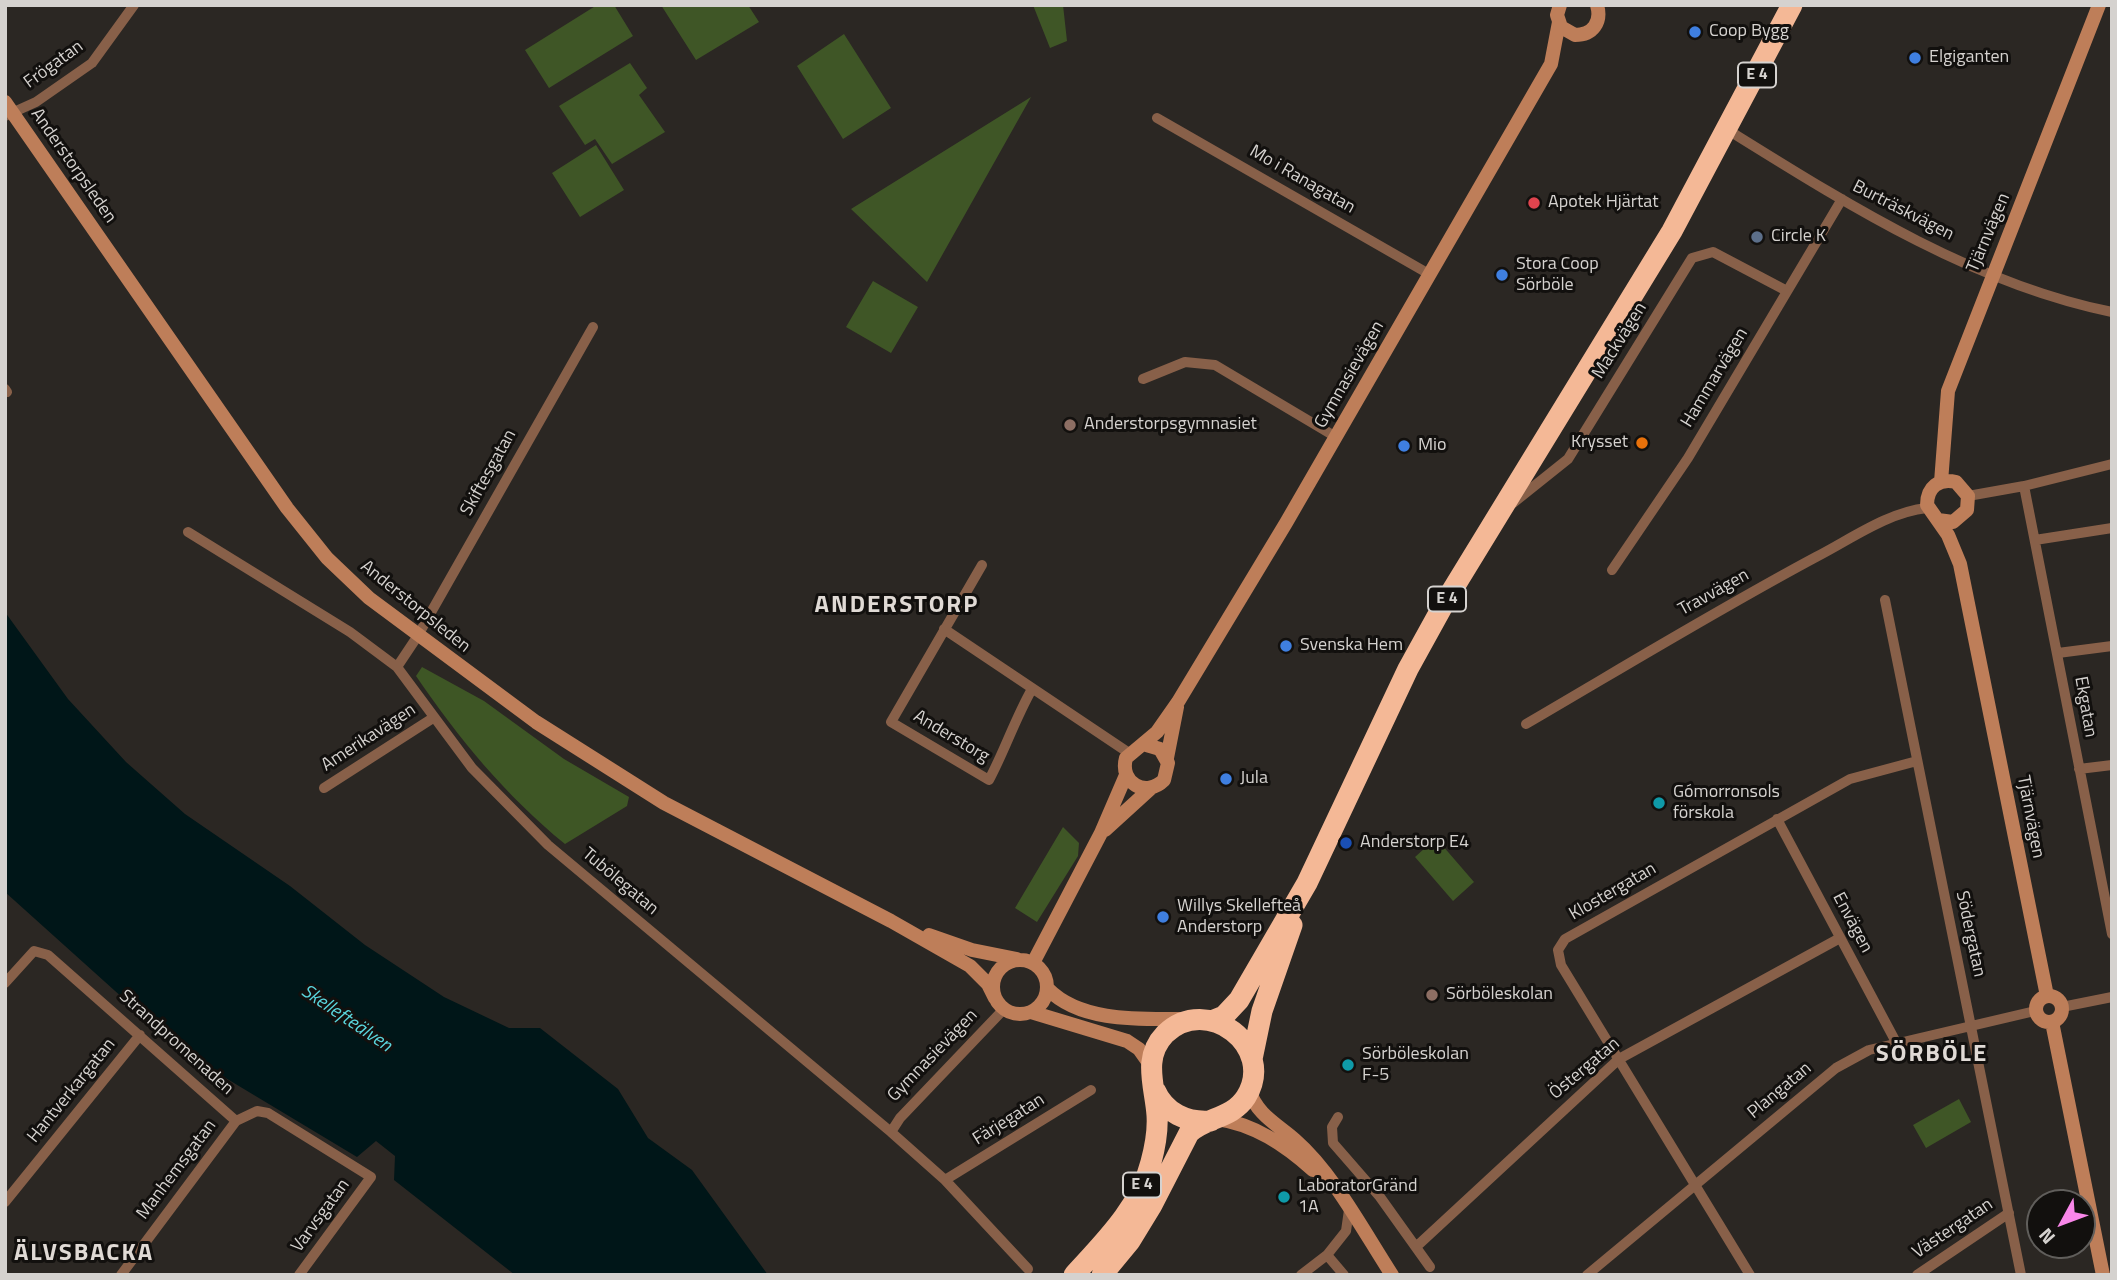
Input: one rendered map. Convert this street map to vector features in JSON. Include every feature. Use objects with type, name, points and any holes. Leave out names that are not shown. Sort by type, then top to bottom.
[{"type":"highway","name":"E 4","points":[[1205,1020],[1224,1016],[1238,1000],[1307,883],[1408,669],[1499,513],[1647,275],[1728,130],[1792,5]]},
{"type":"highway","name":"E 4","points":[[1252,1059],[1262,1012],[1307,883]]},
{"type":"highway","points":[[1205,1020],[1238,1034],[1252,1059],[1249,1090],[1238,1106],[1215,1120],[1188,1120],[1169,1110],[1157,1096],[1151,1070],[1155,1049],[1164,1035],[1177,1025],[1205,1020]]},
{"type":"highway","name":"E 4","points":[[1074,1275],[1128,1211],[1145,1181],[1151,1163],[1157,1116],[1151,1070]]},
{"type":"highway","name":"E 4","points":[[1102,1275],[1152,1205],[1189,1133],[1215,1120]]},
{"type":"street","name":"Frögatan","points":[[8,110],[36,102],[92,63],[134,5]]},
{"type":"street","name":"Gymnasievägen","points":[[1143,744],[1178,702],[1336,437],[1551,64],[1582,35],[1590,32],[1598,21],[1597,5]]},
{"type":"street","name":"Tjärnvägen","points":[[1941,482],[1948,391],[2043,155],[2099,5]]},
{"type":"street","name":"Gymnasievägen","points":[[1551,64],[1556,12]]},
{"type":"street","points":[[1556,12],[1567,33],[1582,35]]},
{"type":"street","name":"Anderstorpsleden","points":[[8,110],[287,508],[327,558],[369,598],[417,637],[595,762],[664,803],[891,921],[970,966],[988,984],[1000,1004]]},
{"type":"street","name":"Mo i Ranagatan","points":[[1157,118],[1429,274]]},
{"type":"street","name":"Burträskvägen","points":[[1728,130],[1842,199],[1993,276],[2067,303],[2112,312]]},
{"type":"street","name":"Hammarvägen","points":[[1612,570],[1688,458],[1842,199]]},
{"type":"street","name":"Mackvägen","points":[[1499,513],[1568,459],[1692,258],[1713,252],[1787,291]]},
{"type":"street","name":"Skiftesgatan","points":[[397,667],[417,637],[593,327]]},
{"type":"street","points":[[1143,379],[1185,362],[1215,365],[1336,437]]},
{"type":"street","points":[[1968,496],[2024,486],[2112,464]]},
{"type":"street","points":[[1941,482],[1956,482],[1968,496],[1968,506],[1961,518],[1950,523],[1938,520],[1927,508],[1928,493],[1941,482]]},
{"type":"street","name":"Ekgatan","points":[[2024,486],[2079,769],[2107,882],[2112,934]]},
{"type":"street","name":"Travvägen","points":[[1526,724],[1683,630],[1808,562],[1900,513],[1927,508]]},
{"type":"street","name":"Tjärnvägen","points":[[1961,518],[1960,564],[2047,996]]},
{"type":"street","name":"Tjärnvägen","points":[[1938,520],[1960,564]]},
{"type":"street","points":[[2035,540],[2112,528]]},
{"type":"street","name":"Tubölegatan","points":[[188,532],[350,632],[397,667],[472,768],[548,845],[891,1132],[945,1180],[1028,1269]]},
{"type":"street","name":"Anderstorg","points":[[982,565],[891,722],[989,780],[1002,756],[1011,726],[1032,689]]},
{"type":"street","name":"Södergatan","points":[[1885,600],[2021,1275]]},
{"type":"street","points":[[944,629],[1129,753]]},
{"type":"street","points":[[2058,653],[2112,646]]},
{"type":"street","name":"Gymnasievägen","points":[[1167,758],[1178,702]]},
{"type":"street","name":"Amerikavägen","points":[[324,788],[433,718]]},
{"type":"street","points":[[1101,833],[1150,789],[1164,780],[1168,769],[1167,758],[1160,749],[1143,744],[1129,753],[1124,764],[1126,775],[1133,784],[1150,789]]},
{"type":"street","name":"Klostergatan","points":[[1750,1275],[1561,965],[1558,950],[1564,939],[1850,779],[1917,761]]},
{"type":"street","points":[[2079,769],[2112,765]]},
{"type":"street","points":[[1030,962],[1101,833],[1126,775]]},
{"type":"street","name":"Envägen","points":[[1777,819],[1897,1044]]},
{"type":"street","name":"Anderstorpsleden","points":[[891,921],[972,950],[1030,962]]},
{"type":"street","name":"Östergatan","points":[[1417,1245],[1619,1059],[1840,938]]},
{"type":"street","name":"Strandpromenaden","points":[[5,983],[34,951],[48,954],[236,1121],[257,1111],[268,1113],[371,1177]]},
{"type":"street","points":[[1151,1070],[1139,1049],[1127,1041],[1031,1012],[1018,1014],[1000,1004],[993,985],[1000,969],[1011,962],[1030,962],[1043,972],[1048,989],[1064,1002],[1100,1014],[1136,1019],[1205,1020]]},
{"type":"street","points":[[1031,1012],[1042,1004],[1048,989]]},
{"type":"street","points":[[2047,996],[2054,997],[2062,1007],[2058,1019],[2052,1022],[2045,1022],[2035,1012],[2037,1004],[2047,996]]},
{"type":"street","points":[[2062,1007],[2112,997]]},
{"type":"street","name":"Gymnasievägen","points":[[891,1132],[900,1118],[1000,1004]]},
{"type":"street","name":"Plangatan","points":[[1587,1275],[1836,1068],[1869,1050],[2035,1012]]},
{"type":"street","points":[[2052,1022],[2106,1268]]},
{"type":"street","name":"Hantverkargatan","points":[[5,1202],[140,1035]]},
{"type":"street","name":"Färjegatan","points":[[945,1180],[1091,1090]]},
{"type":"street","points":[[1249,1090],[1262,1114],[1305,1149],[1392,1275]]},
{"type":"street","points":[[1338,1117],[1332,1127],[1333,1143],[1417,1245],[1430,1267]]},
{"type":"street","points":[[1215,1120],[1247,1126],[1295,1153],[1344,1204],[1346,1231],[1327,1255],[1301,1275]]},
{"type":"street","name":"Manhemsgatan","points":[[121,1275],[236,1121]]},
{"type":"street","name":"Varvsgatan","points":[[299,1275],[371,1177]]},
{"type":"street","name":"Västergatan","points":[[1917,1275],[2009,1213]]},
{"type":"street","points":[[1327,1255],[1344,1275]]},
{"type":"green space","points":[[597,5],[614,5],[633,36],[549,88],[525,50]]},
{"type":"green space","points":[[661,5],[748,5],[759,22],[696,60]]},
{"type":"green space","points":[[1033,5],[1063,5],[1067,41],[1050,48]]},
{"type":"green space","points":[[844,34],[891,108],[843,139],[797,66]]},
{"type":"green space","points":[[630,63],[647,88],[639,95],[665,132],[612,164],[595,139],[585,145],[559,106]]},
{"type":"green space","points":[[1031,97],[927,282],[851,209]]},
{"type":"green space","points":[[596,145],[624,190],[580,217],[552,173]]},
{"type":"green space","points":[[873,281],[918,307],[891,353],[846,327]]},
{"type":"green space","points":[[422,667],[484,701],[564,759],[629,797],[627,806],[565,844],[503,786],[466,744],[416,676]]},
{"type":"green space","points":[[1063,827],[1079,843],[1078,856],[1037,922],[1015,908]]},
{"type":"green space","points":[[1436,838],[1474,882],[1453,901],[1415,857]]},
{"type":"green space","points":[[1959,1099],[1971,1122],[1926,1148],[1913,1125]]},
{"type":"water","name":"Skellefteälven","points":[[5,612],[68,699],[126,762],[185,814],[290,886],[365,945],[444,997],[509,1028],[540,1028],[618,1089],[648,1138],[692,1170],[768,1275],[515,1275],[394,1180],[395,1156],[376,1141],[357,1157],[184,1053],[5,892]]},
{"type":"place","name":"Coop Bygg","points":[[1695,32]]},
{"type":"place","name":"Elgiganten","points":[[1915,58]]},
{"type":"place","name":"Apotek Hjärtat","points":[[1534,203]]},
{"type":"place","name":"Circle K","points":[[1757,237]]},
{"type":"place","name":"Stora Coop Sörböle","points":[[1502,275]]},
{"type":"place","name":"Anderstorpsgymnasiet","points":[[1070,425]]},
{"type":"place","name":"Krysset","points":[[1642,443]]},
{"type":"place","name":"Mio","points":[[1404,446]]},
{"type":"place","name":"Svenska Hem","points":[[1286,646]]},
{"type":"place","name":"Jula","points":[[1226,779]]},
{"type":"place","name":"Gómorronsols förskola","points":[[1659,803]]},
{"type":"place","name":"Anderstorp E4","points":[[1346,843]]},
{"type":"place","name":"Willys Skellefteå Anderstorp","points":[[1163,917]]},
{"type":"place","name":"Sörböleskolan","points":[[1432,995]]},
{"type":"place","name":"Sörböleskolan F-5","points":[[1348,1065]]},
{"type":"place","name":"LaboratorGränd 1A","points":[[1284,1197]]},
{"type":"district","name":"ANDERSTORP","points":[[897,606]]},
{"type":"district","name":"SÖRBÖLE","points":[[1932,1055]]},
{"type":"district","name":"ÄLVSBACKA","points":[[84,1254]]}]
